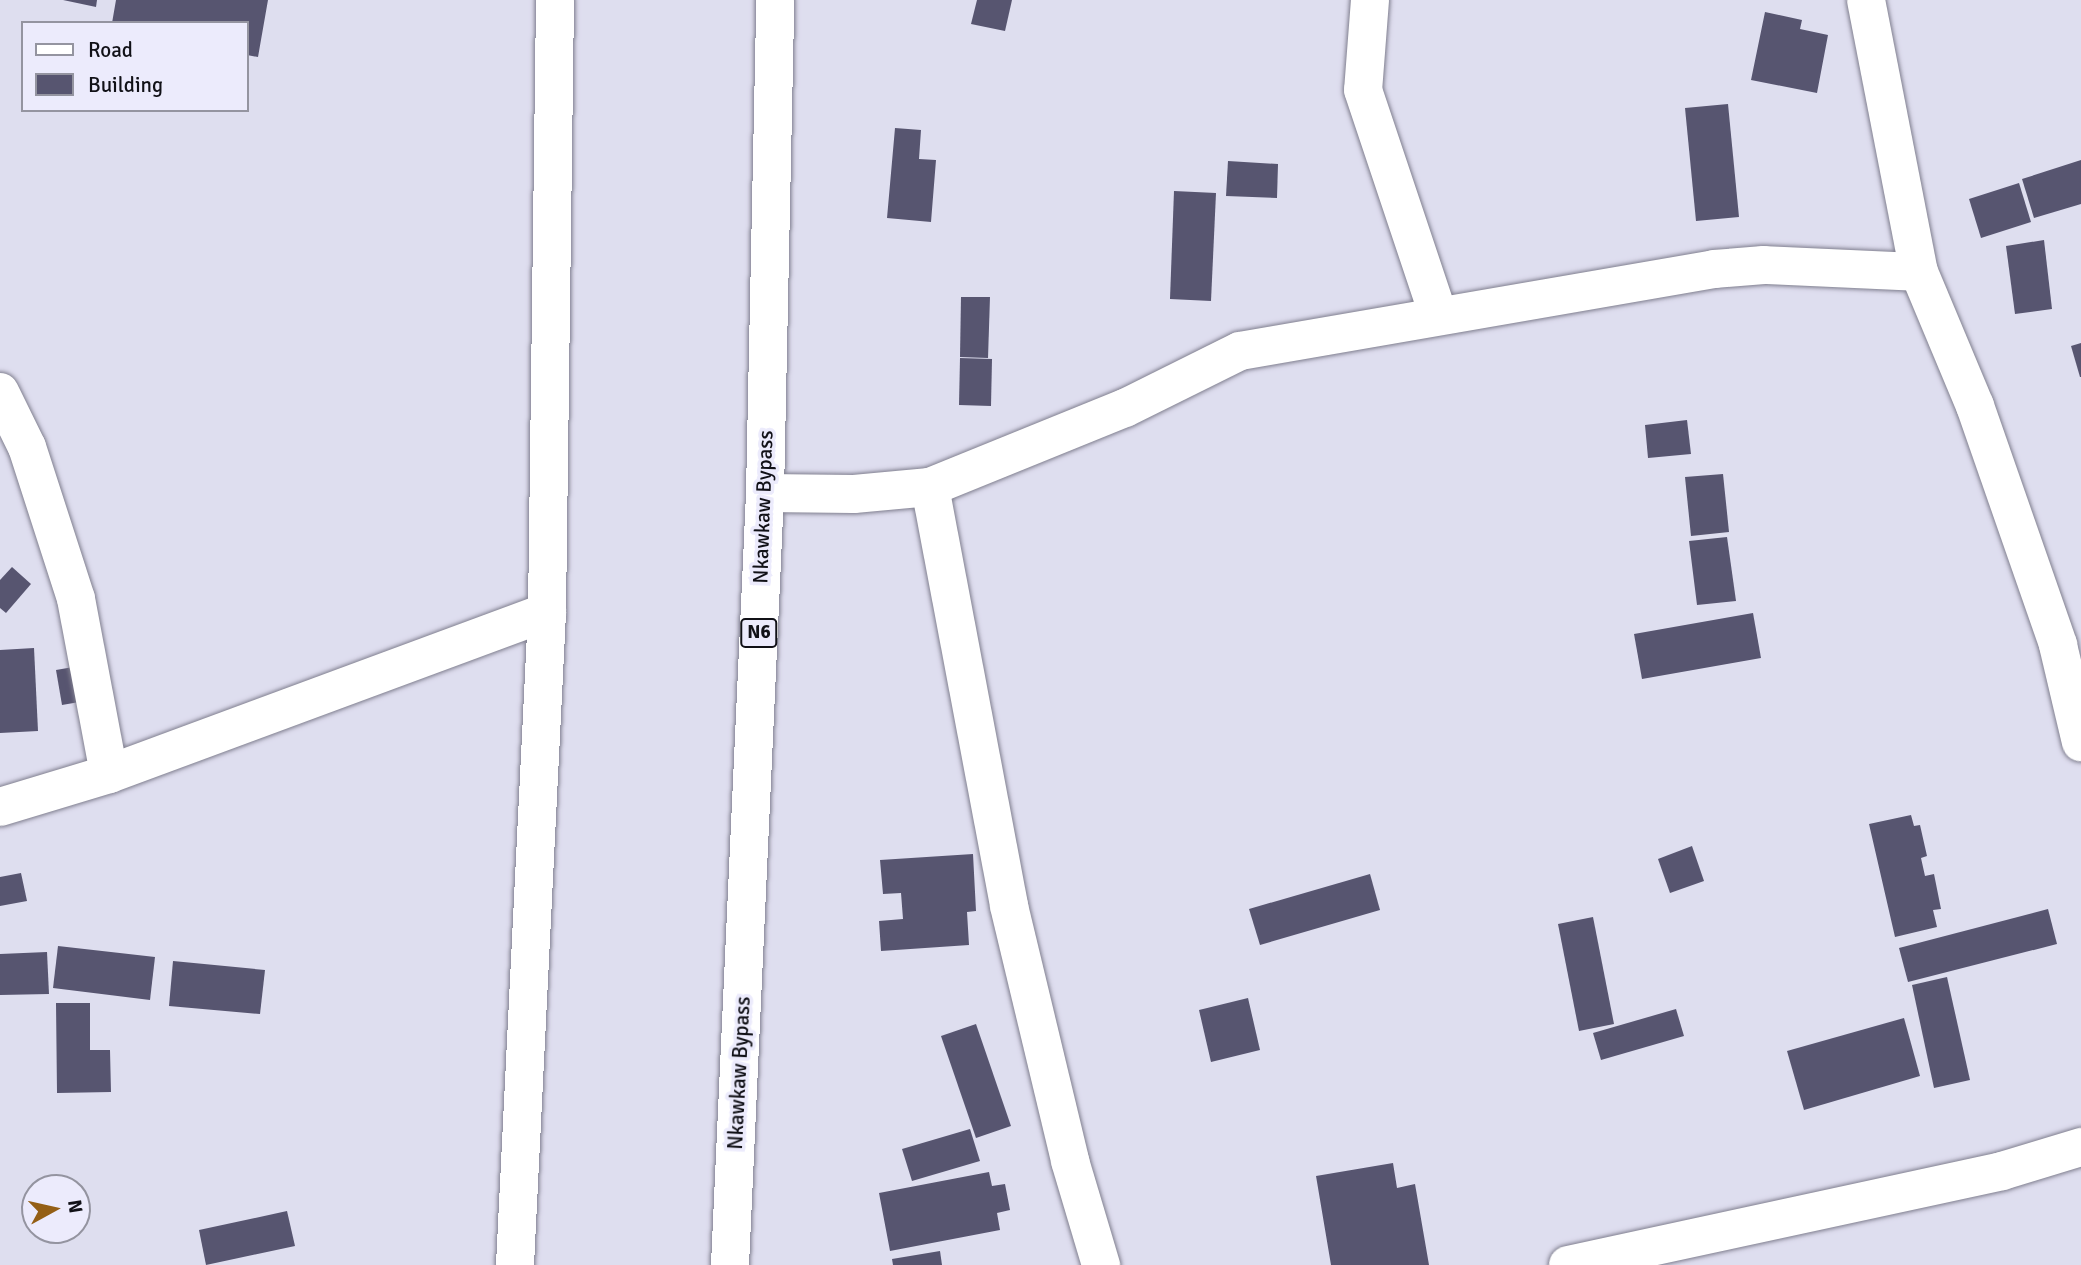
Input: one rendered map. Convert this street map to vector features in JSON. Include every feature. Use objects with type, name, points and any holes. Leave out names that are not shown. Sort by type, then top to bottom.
[{"type":"main road","points":[[515,1265],[547,612],[555,0]]},
{"type":"main road","name":"Nkawkaw Bypass","points":[[730,1265],[765,493],[775,0]]},
{"type":"main road","points":[[1370,0],[1363,90],[1438,314]]},
{"type":"main road","points":[[1866,0],[1919,272],[1975,407],[2059,645],[2081,742]]},
{"type":"main road","points":[[765,493],[854,494],[930,487],[1125,408],[1240,351],[1438,314],[1714,269],[1800,266],[1919,272]]},
{"type":"main road","points":[[0,392],[27,447],[76,599],[109,774]]},
{"type":"main road","points":[[930,487],[1009,906],[1070,1161],[1101,1265]]},
{"type":"main road","points":[[0,807],[109,774],[547,612]]},
{"type":"main road","points":[[1568,1265],[2002,1171],[2081,1147]]},
{"type":"building","points":[[63,0],[97,0],[96,7]]},
{"type":"building","points":[[116,0],[268,0],[258,57],[248,55],[248,21],[112,21]]},
{"type":"building","points":[[977,0],[1012,0],[1005,31],[971,24]]},
{"type":"building","points":[[1765,12],[1802,20],[1800,29],[1828,35],[1817,93],[1751,80]]},
{"type":"building","points":[[1728,104],[1739,217],[1696,221],[1685,108]]},
{"type":"building","points":[[895,128],[921,130],[919,159],[936,160],[931,222],[887,218]]},
{"type":"building","points":[[2081,160],[2081,204],[2034,218],[2022,179]]},
{"type":"building","points":[[1228,161],[1278,164],[1277,198],[1226,196]]},
{"type":"building","points":[[2019,183],[2031,222],[1981,238],[1969,199]]},
{"type":"building","points":[[1174,191],[1216,193],[1211,301],[1170,299]]},
{"type":"building","points":[[2044,240],[2052,309],[2015,314],[2006,246]]},
{"type":"building","points":[[961,297],[990,297],[988,358],[960,357]]},
{"type":"building","points":[[2081,343],[2081,377],[2080,377],[2071,346]]},
{"type":"building","points":[[960,358],[992,359],[991,406],[959,405]]},
{"type":"building","points":[[1687,420],[1691,454],[1648,458],[1645,425]]},
{"type":"building","points":[[1723,474],[1729,532],[1691,536],[1685,477]]},
{"type":"building","points":[[1727,537],[1736,601],[1697,605],[1689,541]]},
{"type":"building","points":[[12,567],[31,584],[6,613],[0,608],[0,580]]},
{"type":"building","points":[[1753,613],[1761,658],[1642,679],[1634,634]]},
{"type":"building","points":[[34,648],[38,731],[0,733],[0,650]]},
{"type":"building","points":[[79,666],[85,701],[62,705],[56,670]]},
{"type":"building","points":[[1911,815],[1914,826],[1920,825],[1927,856],[1921,858],[1925,876],[1934,874],[1941,909],[1933,910],[1937,927],[1895,937],[1869,824]]},
{"type":"building","points":[[1692,846],[1704,881],[1670,893],[1658,859]]},
{"type":"building","points":[[973,854],[976,911],[967,912],[969,945],[881,951],[879,921],[903,919],[901,893],[883,894],[880,860]]},
{"type":"building","points":[[21,873],[27,901],[0,906],[0,877]]},
{"type":"building","points":[[1370,874],[1380,910],[1260,945],[1249,909]]},
{"type":"building","points":[[2048,909],[2057,944],[1908,982],[1899,948]]},
{"type":"building","points":[[1593,917],[1614,1024],[1579,1031],[1558,924]]},
{"type":"building","points":[[58,946],[155,957],[150,1000],[53,988]]},
{"type":"building","points":[[47,952],[49,994],[0,995],[0,954]]},
{"type":"building","points":[[173,961],[265,970],[260,1014],[169,1006]]},
{"type":"building","points":[[1947,977],[1970,1080],[1934,1088],[1912,985]]},
{"type":"building","points":[[1248,998],[1260,1050],[1211,1062],[1199,1010]]},
{"type":"building","points":[[56,1003],[90,1003],[90,1050],[110,1050],[111,1092],[57,1093]]},
{"type":"building","points":[[1676,1009],[1684,1036],[1601,1060],[1593,1033]]},
{"type":"building","points":[[1904,1018],[1920,1076],[1804,1110],[1787,1051]]},
{"type":"building","points":[[976,1024],[1011,1126],[976,1138],[941,1036]]},
{"type":"building","points":[[970,1129],[980,1161],[912,1181],[902,1149]]},
{"type":"building","points":[[1393,1163],[1397,1188],[1415,1184],[1429,1265],[1331,1265],[1316,1176]]},
{"type":"building","points":[[989,1172],[992,1186],[1005,1184],[1010,1210],[997,1213],[1000,1230],[890,1251],[879,1193]]},
{"type":"building","points":[[287,1211],[295,1246],[206,1265],[199,1230]]},
{"type":"building","points":[[940,1251],[942,1265],[893,1265],[892,1259]]}]
